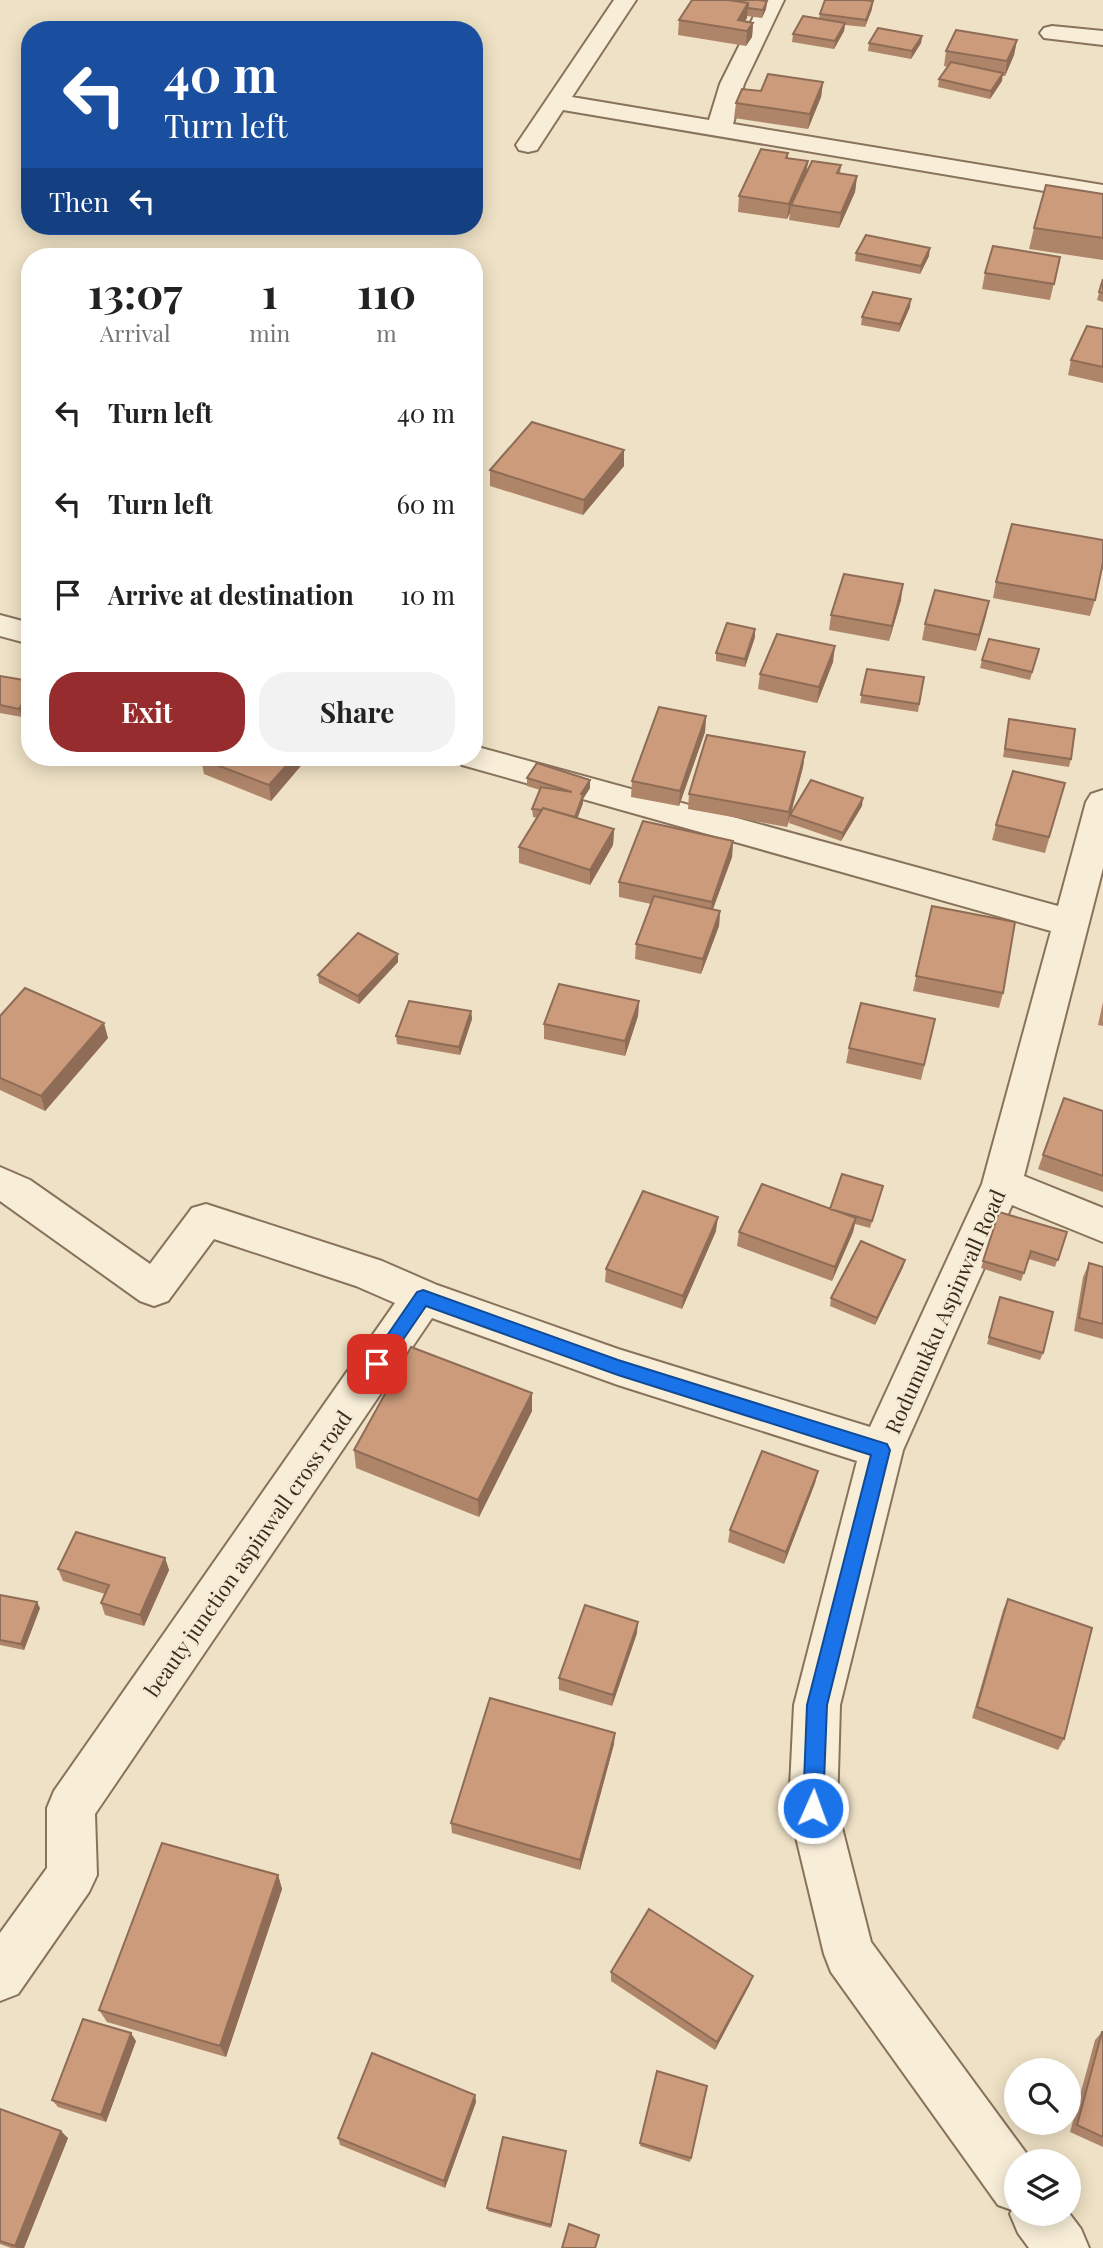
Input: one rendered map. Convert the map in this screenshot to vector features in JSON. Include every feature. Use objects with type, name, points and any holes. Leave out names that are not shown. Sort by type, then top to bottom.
[{"type":"street","points":[[528,145],[625,0]]},
{"type":"street","points":[[719,129],[732,84],[773,0]]},
{"type":"street","points":[[1052,33],[1103,38]]},
{"type":"street","points":[[557,102],[1103,192]]},
{"type":"street","points":[[0,625],[21,631]]},
{"type":"street","points":[[483,760],[1070,923]]},
{"type":"street","name":"Rodumukku Aspinwall Road","points":[[1004,2168],[849,1954],[813,1808],[817,1705],[881,1450],[1002,1184],[1103,802]]},
{"type":"street","points":[[0,1182],[154,1289],[206,1220],[368,1273],[423,1297],[618,1367],[881,1450]]},
{"type":"street","points":[[1002,1184],[1103,1225]]},
{"type":"street","name":"beauty junction aspinwall cross road","points":[[0,1976],[72,1875],[71,1808],[423,1297]]},
{"type":"street","points":[[1046,2226],[1062,2248]]},
{"type":"building","points":[[692,0],[748,3],[738,20],[753,23],[747,31],[679,20]]},
{"type":"building","points":[[728,0],[767,1],[763,10],[748,8],[748,3]]},
{"type":"building","points":[[825,0],[873,1],[866,20],[820,14]]},
{"type":"building","points":[[803,16],[845,23],[835,41],[793,34]]},
{"type":"building","points":[[878,28],[922,36],[912,51],[869,43]]},
{"type":"building","points":[[956,30],[1017,40],[1007,61],[946,51]]},
{"type":"building","points":[[951,62],[1003,73],[991,91],[939,79]]},
{"type":"building","points":[[768,74],[823,82],[810,114],[736,103],[742,89],[761,91]]},
{"type":"building","points":[[761,149],[788,153],[786,158],[808,161],[789,204],[739,196]]},
{"type":"building","points":[[812,161],[841,165],[837,173],[857,176],[841,213],[791,205]]},
{"type":"building","points":[[1046,185],[1103,194],[1103,238],[1034,228]]},
{"type":"building","points":[[866,235],[930,248],[921,266],[856,253]]},
{"type":"building","points":[[993,246],[1060,257],[1054,284],[985,273]]},
{"type":"building","points":[[873,292],[911,299],[900,324],[862,317]]},
{"type":"building","points":[[1087,326],[1103,329],[1103,367],[1071,360]]},
{"type":"building","points":[[532,422],[624,450],[584,500],[490,470]]},
{"type":"building","points":[[1012,524],[1103,540],[1103,563],[1095,600],[996,582]]},
{"type":"building","points":[[844,574],[903,584],[892,626],[831,615]]},
{"type":"building","points":[[935,590],[989,601],[979,635],[925,624]]},
{"type":"building","points":[[727,623],[755,629],[745,659],[716,653]]},
{"type":"building","points":[[777,634],[835,646],[819,687],[760,674]]},
{"type":"building","points":[[989,639],[1039,649],[1032,672],[982,660]]},
{"type":"building","points":[[867,669],[924,677],[919,704],[861,695]]},
{"type":"building","points":[[0,676],[21,680],[19,709],[0,705]]},
{"type":"building","points":[[659,707],[706,716],[680,791],[632,781]]},
{"type":"building","points":[[1009,719],[1075,729],[1071,759],[1005,749]]},
{"type":"building","points":[[707,735],[805,752],[789,812],[689,794]]},
{"type":"building","points":[[537,763],[590,780],[581,794],[583,795],[575,817],[543,808],[532,809],[541,787],[572,792],[527,778]]},
{"type":"building","points":[[219,766],[286,766],[269,785]]},
{"type":"building","points":[[1013,771],[1065,783],[1049,837],[996,825]]},
{"type":"building","points":[[811,780],[863,798],[843,833],[790,815]]},
{"type":"building","points":[[543,808],[614,829],[590,870],[519,847]]},
{"type":"building","points":[[643,821],[733,841],[712,902],[619,882]]},
{"type":"building","points":[[654,896],[720,911],[703,959],[636,944]]},
{"type":"building","points":[[932,906],[1015,922],[1003,993],[916,976]]},
{"type":"building","points":[[358,933],[398,954],[358,996],[318,975]]},
{"type":"building","points":[[559,984],[639,1001],[625,1041],[544,1024]]},
{"type":"building","points":[[25,988],[104,1023],[41,1096],[0,1078],[0,1016]]},
{"type":"building","points":[[409,1001],[471,1011],[459,1047],[396,1036]]},
{"type":"building","points":[[861,1003],[935,1019],[924,1065],[849,1048]]},
{"type":"building","points":[[1064,1098],[1103,1111],[1103,1176],[1043,1155]]},
{"type":"building","points":[[842,1174],[883,1186],[872,1221],[830,1209]]},
{"type":"building","points":[[762,1184],[856,1218],[835,1267],[739,1232]]},
{"type":"building","points":[[643,1191],[718,1217],[683,1296],[606,1269]]},
{"type":"building","points":[[999,1212],[1067,1232],[1058,1260],[1031,1251],[1024,1273],[983,1261]]},
{"type":"building","points":[[861,1241],[905,1260],[877,1318],[831,1298]]},
{"type":"building","points":[[1089,1263],[1103,1267],[1103,1324],[1079,1318]]},
{"type":"building","points":[[1000,1297],[1053,1312],[1043,1353],[989,1337]]},
{"type":"building","points":[[411,1347],[532,1393],[478,1500],[354,1450]]},
{"type":"building","points":[[762,1451],[818,1471],[786,1552],[730,1530]]},
{"type":"building","points":[[76,1532],[165,1558],[140,1615],[101,1603],[109,1585],[58,1569]]},
{"type":"building","points":[[0,1595],[37,1602],[21,1644],[0,1640]]},
{"type":"building","points":[[1008,1599],[1092,1628],[1064,1739],[977,1707]]},
{"type":"building","points":[[585,1605],[638,1622],[613,1695],[559,1678]]},
{"type":"building","points":[[490,1698],[615,1733],[580,1860],[451,1823]]},
{"type":"building","points":[[162,1843],[278,1875],[220,2046],[99,2010]]},
{"type":"building","points":[[649,1909],[753,1976],[717,2042],[611,1972]]},
{"type":"building","points":[[83,2019],[131,2033],[101,2115],[52,2100]]},
{"type":"building","points":[[1103,2032],[1103,2137],[1081,2127],[1081,2110]]},
{"type":"building","points":[[372,2053],[475,2095],[444,2181],[338,2138]]},
{"type":"building","points":[[657,2071],[707,2086],[691,2158],[640,2143]]},
{"type":"building","points":[[0,2109],[61,2131],[15,2246],[0,2241]]},
{"type":"building","points":[[503,2137],[566,2151],[551,2225],[487,2208]]},
{"type":"building","points":[[569,2224],[599,2235],[595,2248],[562,2248]]},
{"type":"route","points":[[377,1364],[423,1297],[618,1367],[881,1450],[817,1705],[813,1808]]}]
